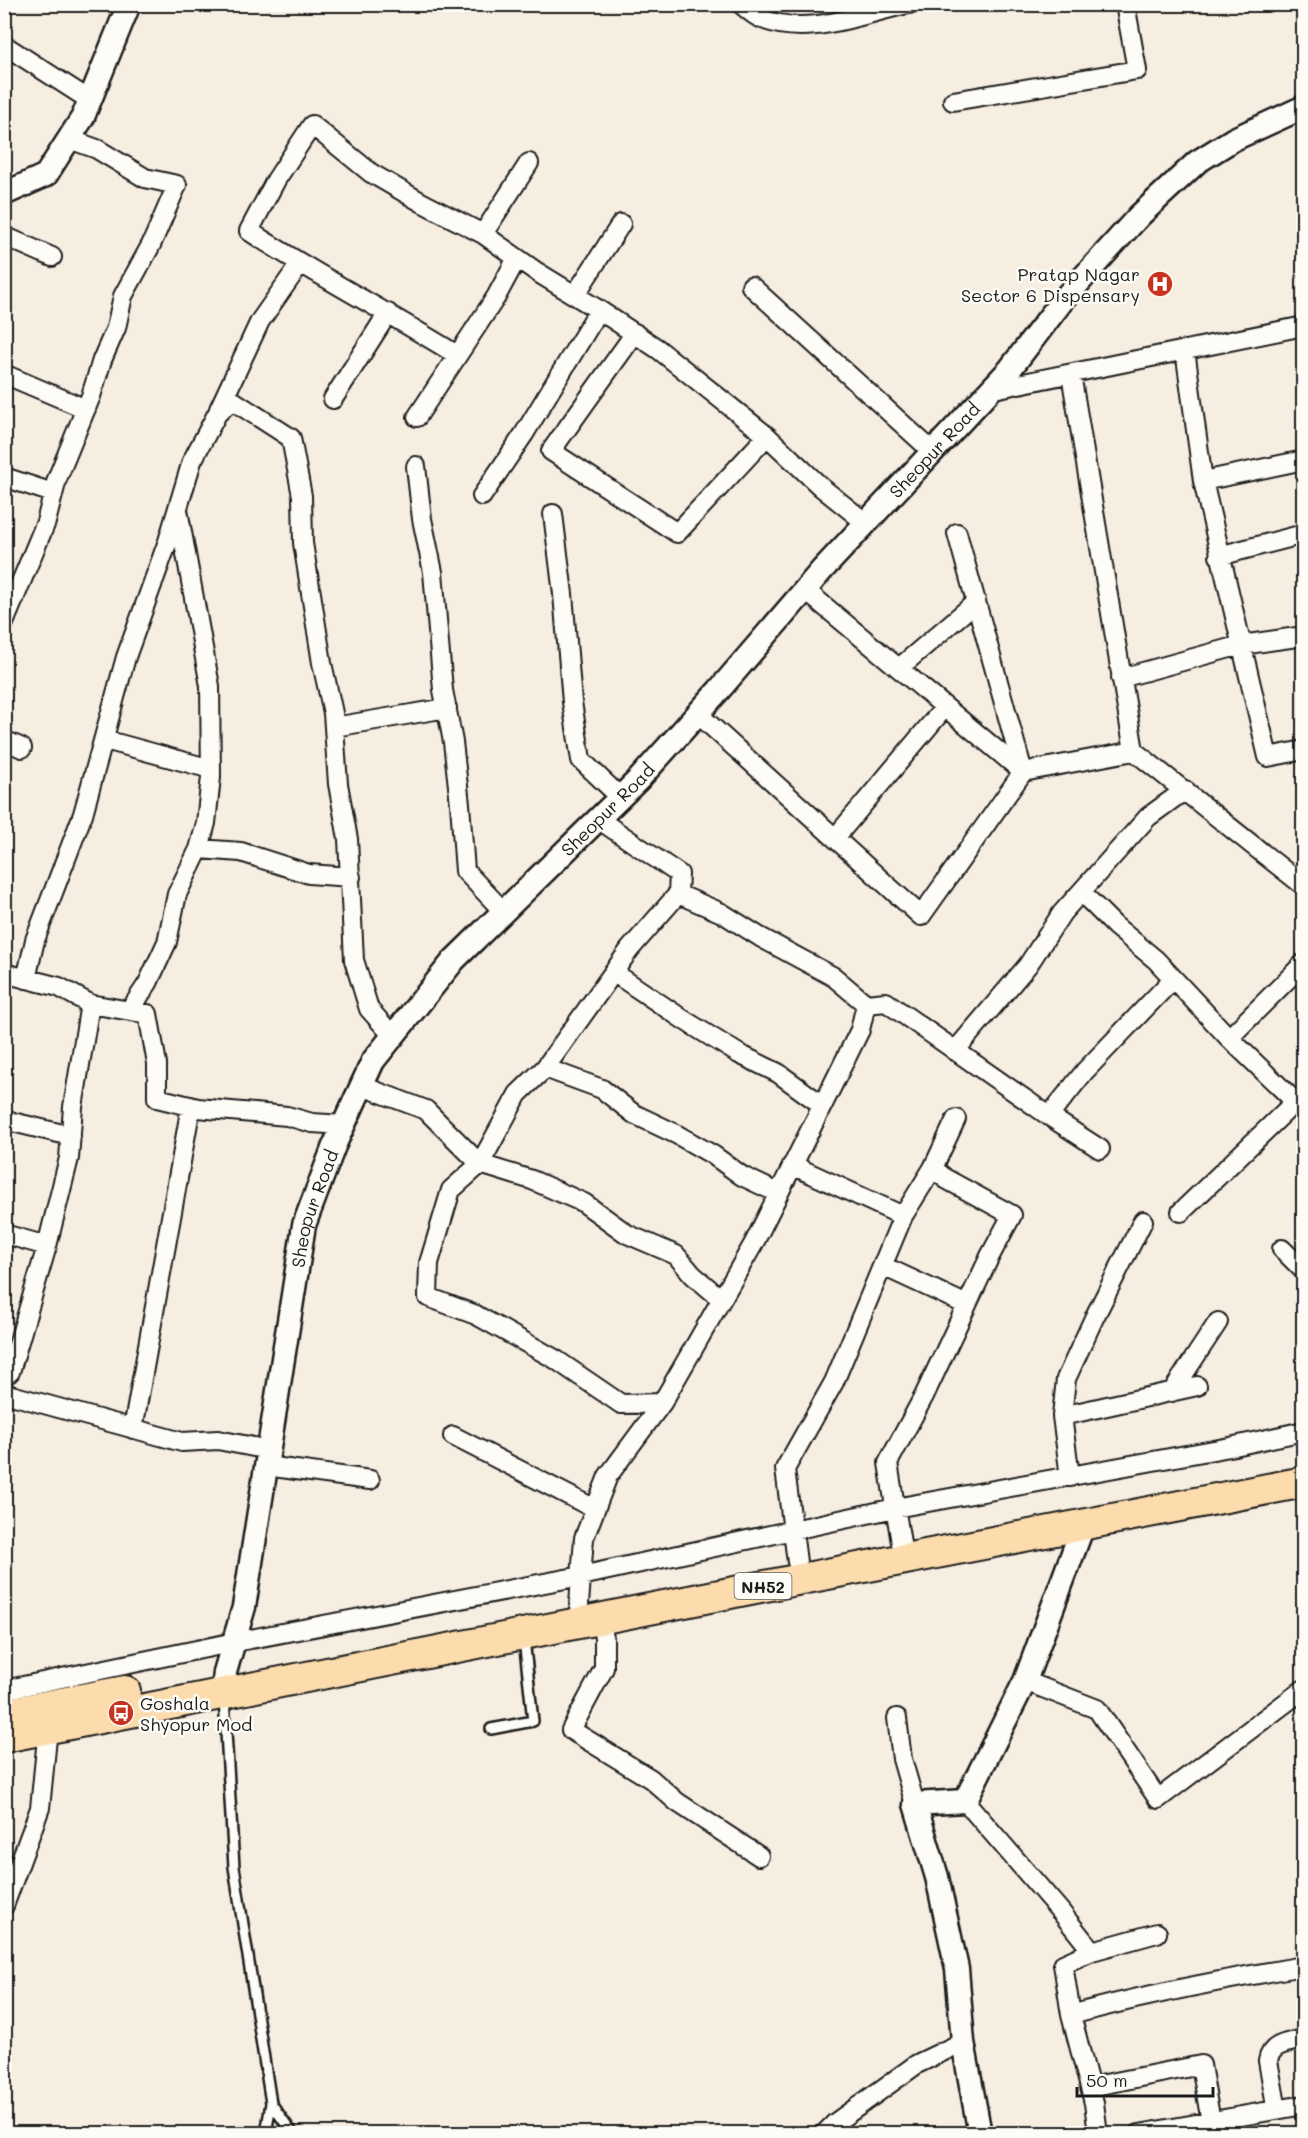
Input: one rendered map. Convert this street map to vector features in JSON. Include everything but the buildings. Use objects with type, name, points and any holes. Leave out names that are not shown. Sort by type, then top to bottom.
[{"type":"highway","name":"NH52","points":[[4,1737],[48,1728],[224,1682],[587,1599],[901,1543],[1304,1462]]},
{"type":"highway","name":"NH52","points":[[4,1714],[224,1682],[523,1634],[587,1599],[1083,1526],[1304,1482]]},
{"type":"street","points":[[4,194],[46,175],[91,101],[129,4]]},
{"type":"street","points":[[741,4],[786,24],[826,25],[909,4]]},
{"type":"street","points":[[953,101],[1137,70],[1125,4]]},
{"type":"street","points":[[4,45],[91,101]]},
{"type":"street","name":"Sheopur Road","points":[[224,1682],[244,1607],[304,1225],[344,1125],[374,1061],[454,960],[620,797],[698,714],[805,590],[1010,369],[1062,301],[1139,216],[1197,162],[1234,139],[1304,107]]},
{"type":"street","points":[[457,355],[300,264],[249,231],[276,180],[312,125],[371,173],[483,234],[537,272],[635,333],[705,385],[767,436],[821,487],[866,523]]},
{"type":"street","points":[[4,623],[46,522],[57,479],[116,328],[123,296],[151,245],[177,185],[145,178],[97,149],[69,139]]},
{"type":"street","points":[[483,234],[529,163]]},
{"type":"street","points":[[575,295],[621,224]]},
{"type":"street","points":[[4,236],[52,257]]},
{"type":"street","points":[[417,417],[496,297],[517,258]]},
{"type":"street","points":[[26,979],[35,940],[83,814],[126,657],[168,541],[192,462],[260,321],[300,264]]},
{"type":"street","points":[[750,286],[932,451]]},
{"type":"street","points":[[482,496],[524,434],[599,310]]},
{"type":"street","points":[[333,399],[388,313]]},
{"type":"street","points":[[989,390],[1304,326]]},
{"type":"street","points":[[635,333],[551,451],[677,532],[767,436]]},
{"type":"street","points":[[1185,350],[1203,481],[1268,757],[1304,750]]},
{"type":"street","points":[[4,374],[86,409]]},
{"type":"street","points":[[1071,374],[1134,751],[1304,886]]},
{"type":"street","points":[[217,414],[232,400],[291,438],[302,496],[303,543],[334,727],[338,784],[348,839],[354,960],[369,1009],[393,1036]]},
{"type":"street","points":[[1203,481],[1304,460]]},
{"type":"street","points":[[416,466],[422,519],[433,572],[443,690],[453,742],[465,871],[504,912]]},
{"type":"street","points":[[4,477],[53,493]]},
{"type":"street","points":[[130,1011],[148,983],[167,942],[177,894],[199,849],[206,823],[211,769],[210,686],[177,507]]},
{"type":"street","points":[[553,514],[572,702],[581,760],[620,797]]},
{"type":"street","points":[[957,533],[1023,772]]},
{"type":"street","points":[[1219,556],[1304,534]]},
{"type":"street","points":[[805,590],[1023,772]]},
{"type":"street","points":[[899,668],[976,602]]},
{"type":"street","points":[[1121,678],[1241,645],[1304,636]]},
{"type":"street","points":[[835,838],[945,707]]},
{"type":"street","points":[[334,727],[447,708]]},
{"type":"street","points":[[698,714],[921,916],[1023,772],[1134,751]]},
{"type":"street","points":[[4,740],[22,748]]},
{"type":"street","points":[[105,740],[211,769]]},
{"type":"street","points":[[955,1051],[1028,965],[1062,913],[1149,817],[1185,790]]},
{"type":"street","points":[[598,819],[679,874],[678,894],[630,949],[545,1068],[519,1094],[480,1164],[451,1190],[429,1263],[428,1297],[476,1315],[555,1359],[621,1404],[662,1403]]},
{"type":"street","points":[[199,849],[241,852],[309,874],[351,877]]},
{"type":"street","points":[[1081,892],[1115,927],[1156,960],[1228,1038],[1299,1106],[1181,1212]]},
{"type":"street","points":[[678,894],[722,913],[760,938],[834,977],[866,1004],[886,1002],[1100,1149]]},
{"type":"street","points":[[1228,1038],[1304,963]]},
{"type":"street","points":[[614,972],[739,1054],[778,1073],[822,1105]]},
{"type":"street","points":[[4,973],[59,987],[90,1004],[148,1014],[157,1064],[157,1098],[191,1106],[286,1116],[312,1123],[344,1125]]},
{"type":"street","points":[[1049,1116],[1085,1071],[1173,979]]},
{"type":"street","points":[[4,1376],[10,1372],[69,1158],[82,1044],[90,1004]]},
{"type":"street","points":[[759,1856],[677,1802],[651,1779],[571,1730],[604,1668],[604,1638],[587,1599],[584,1538],[608,1476],[662,1403],[754,1243],[860,1030],[866,1004]]},
{"type":"street","points":[[545,1068],[602,1089],[634,1114],[685,1139],[742,1176],[778,1193]]},
{"type":"street","points":[[362,1086],[426,1110],[480,1164],[532,1180],[584,1203],[627,1233],[676,1255],[693,1275],[720,1299]]},
{"type":"street","points":[[133,1429],[191,1106]]},
{"type":"street","points":[[797,1562],[785,1469],[834,1382],[903,1216],[933,1168],[956,1119]]},
{"type":"street","points":[[4,1120],[71,1136]]},
{"type":"street","points":[[792,1165],[903,1216]]},
{"type":"street","points":[[901,1543],[888,1463],[924,1396],[1012,1215],[946,1179],[933,1168]]},
{"type":"street","points":[[1070,1477],[1062,1416],[1066,1379],[1143,1221]]},
{"type":"street","points":[[4,1234],[46,1246]]},
{"type":"street","points":[[1282,1249],[1304,1271]]},
{"type":"street","points":[[883,1266],[967,1305]]},
{"type":"street","points":[[1172,1392],[1218,1322]]},
{"type":"street","points":[[1062,1416],[1197,1386]]},
{"type":"street","points":[[4,1393],[182,1442],[218,1440],[268,1458],[370,1480]]},
{"type":"street","points":[[4,1690],[235,1642],[587,1599],[792,1530],[896,1508],[1230,1447],[1304,1431]]},
{"type":"street","points":[[453,1436],[595,1509]]},
{"type":"street","points":[[965,1802],[1025,1681],[1083,1526]]},
{"type":"street","points":[[1025,1681],[1097,1709],[1158,1799],[1304,1689]]},
{"type":"street","points":[[897,1718],[902,1759],[937,1877],[957,1969],[963,2042],[980,2133]]},
{"type":"street","points":[[4,1906],[40,1808],[48,1728]]},
{"type":"street","points":[[915,1804],[965,1802]]},
{"type":"street","points":[[965,1802],[1092,1951]]},
{"type":"street","points":[[1098,2133],[1090,2087],[1071,2015],[1063,1964],[1092,1951],[1156,1932]]},
{"type":"street","points":[[1071,2015],[1206,1984],[1304,1966]]},
{"type":"street","points":[[1277,2110],[1268,2061],[1269,2055],[1279,2045],[1304,2039]]},
{"type":"street","points":[[824,2133],[916,2064],[963,2042]]},
{"type":"street","points":[[1090,2087],[1201,2065],[1211,2122]]},
{"type":"street","points":[[1139,2133],[1304,2105]]},
{"type":"lane","points":[[491,1729],[532,1721],[523,1634]]},
{"type":"lane","points":[[224,1682],[234,1867],[271,2103],[266,2133]]},
{"type":"lane","points":[[271,2103],[293,2133]]},
{"type":"place","name":"Pratap Nagar Sector 6 Dispensary","points":[[1160,284]]},
{"type":"place","name":"Goshala Shyopur Mod","points":[[121,1713]]}]
